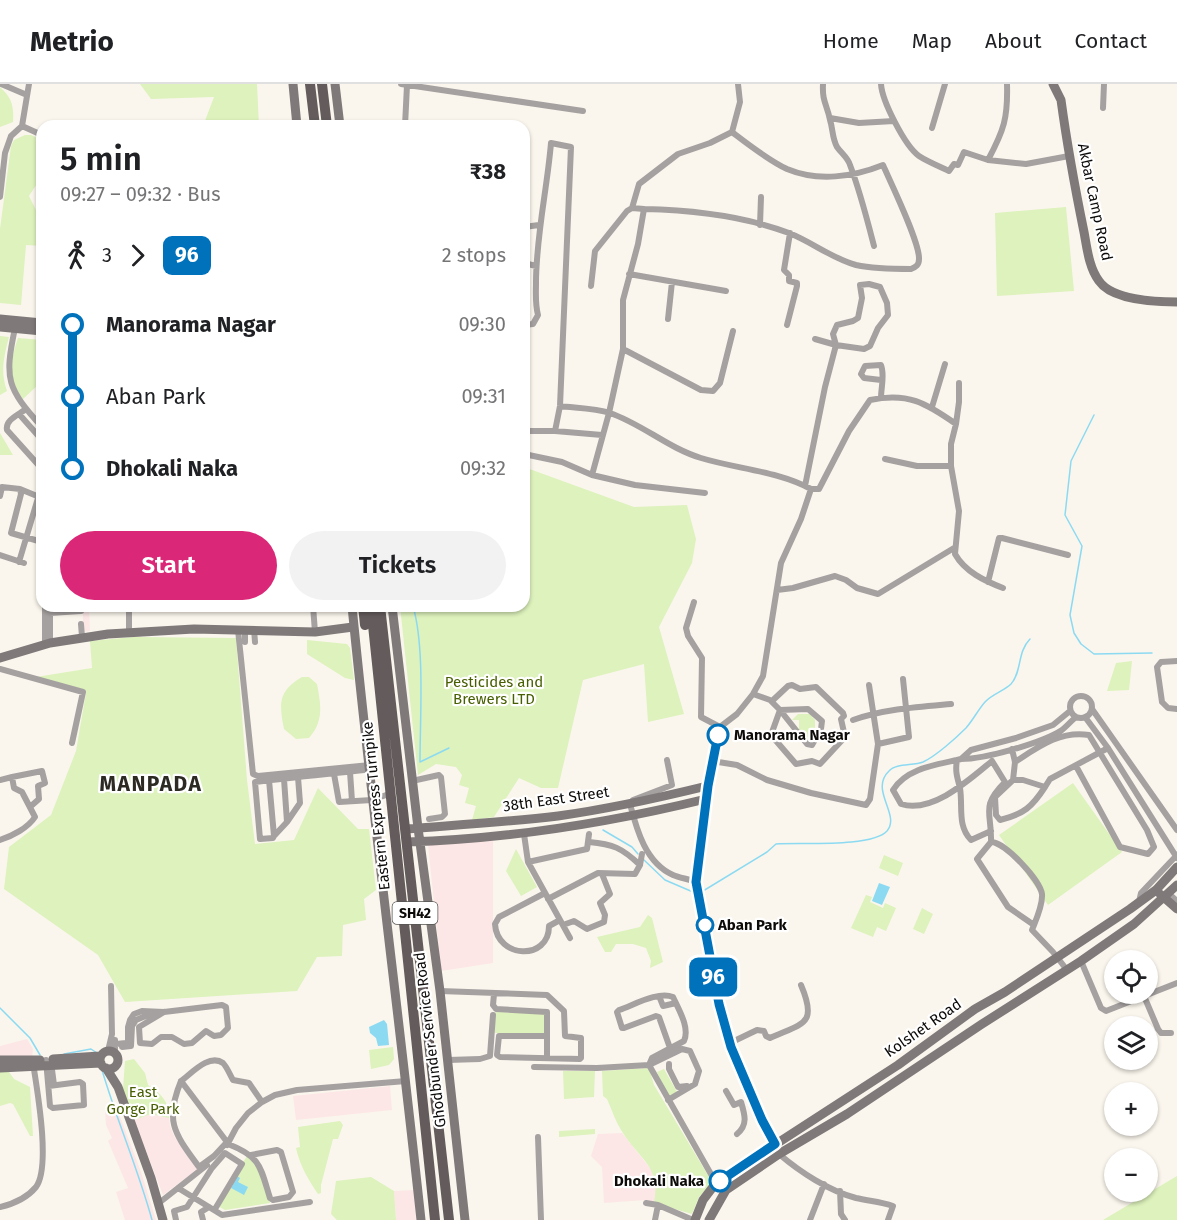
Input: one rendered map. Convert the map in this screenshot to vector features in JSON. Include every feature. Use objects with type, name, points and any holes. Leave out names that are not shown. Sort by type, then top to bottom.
[{"type":"main road","points":[[310,84],[314,120]]},
{"type":"main road","points":[[322,84],[326,120]]},
{"type":"main road","name":"Eastern Express Turnpike","points":[[361,612],[368,649],[375,658],[435,1220]]},
{"type":"main road","name":"Eastern Express Turnpike","points":[[381,612],[449,1220]]},
{"type":"street","points":[[1,84],[27,95]]},
{"type":"street","points":[[0,197],[6,153],[11,136],[22,126],[29,84]]},
{"type":"street","points":[[293,84],[296,120]]},
{"type":"street","points":[[335,84],[339,120]]},
{"type":"street","points":[[632,208],[639,184],[678,154],[710,143],[732,132],[740,102],[738,84]]},
{"type":"street","points":[[823,84],[822,95],[836,145],[848,158],[874,246]]},
{"type":"street","points":[[881,84],[884,102],[894,121],[918,155],[949,171],[954,164],[960,163],[964,152],[988,160],[1026,164],[1070,156]]},
{"type":"street","points":[[932,128],[945,84]]},
{"type":"street","points":[[988,160],[1002,134],[1007,114],[1007,84]]},
{"type":"street","name":"Akbar Camp Road","points":[[1053,84],[1061,100],[1090,260],[1099,282],[1115,292],[1137,298],[1156,302],[1177,302]]},
{"type":"street","points":[[1103,108],[1104,84]]},
{"type":"street","points":[[405,120],[404,85],[583,111]]},
{"type":"street","points":[[830,118],[859,123],[894,121]]},
{"type":"street","points":[[22,126],[36,132]]},
{"type":"street","points":[[591,286],[595,251],[627,211],[632,208],[677,210],[727,217],[790,233],[856,265],[905,269],[916,267],[920,257],[916,243],[883,165],[854,174],[825,177],[787,169],[732,132]]},
{"type":"street","points":[[530,324],[533,324],[538,315],[535,304],[539,225],[551,143],[571,147],[560,406],[555,431]]},
{"type":"street","points":[[760,225],[761,197]]},
{"type":"street","points":[[592,475],[623,349],[623,300],[638,244],[644,209]]},
{"type":"street","points":[[530,226],[539,225]]},
{"type":"street","points":[[787,325],[797,286],[797,283],[789,281],[789,275],[784,270],[790,233]]},
{"type":"street","points":[[530,264],[536,266]]},
{"type":"street","points":[[630,274],[726,291]]},
{"type":"street","points":[[668,319],[672,282]]},
{"type":"street","points":[[814,339],[836,345],[864,349],[870,346],[878,328],[888,315],[887,303],[880,287],[869,284],[860,285],[862,298],[858,318],[837,325],[833,334],[836,345],[825,387],[808,488],[801,519],[781,563],[762,676],[753,694],[737,714],[720,727],[708,786],[696,882],[719,1004],[730,1043],[777,1149],[792,1165],[824,1184],[856,1198],[893,1206],[888,1220]]},
{"type":"street","points":[[0,319],[36,322]]},
{"type":"street","points":[[0,327],[36,330]]},
{"type":"street","points":[[15,328],[8,359],[9,381],[13,391],[36,420]]},
{"type":"street","points":[[623,349],[701,390],[713,391],[720,383],[733,331]]},
{"type":"street","points":[[932,407],[945,364]]},
{"type":"street","points":[[881,380],[881,398]]},
{"type":"street","points":[[959,383],[959,402],[951,444],[951,466],[959,511],[954,548],[958,559],[982,579],[1003,588]]},
{"type":"street","points":[[560,406],[609,413],[647,431],[681,451],[808,488],[819,489],[865,405],[870,400],[915,399],[932,407],[956,424]]},
{"type":"street","points":[[26,409],[9,421],[6,426],[36,462]]},
{"type":"street","points":[[19,414],[36,433]]},
{"type":"street","points":[[530,431],[602,435]]},
{"type":"street","points":[[530,455],[562,462],[592,475],[635,484],[705,493]]},
{"type":"street","points":[[885,459],[917,466],[951,466]]},
{"type":"street","points":[[0,496],[2,487],[20,489],[36,495]]},
{"type":"street","points":[[20,489],[21,494],[11,534],[36,540]]},
{"type":"street","points":[[0,555],[21,563],[26,538],[36,510]]},
{"type":"street","points":[[988,582],[999,538],[1068,555]]},
{"type":"street","points":[[777,590],[793,588],[835,576],[857,588],[878,594],[954,548]]},
{"type":"street","points":[[694,602],[686,628],[688,636],[702,658],[701,717],[720,727]]},
{"type":"street","points":[[45,612],[48,644]]},
{"type":"street","points":[[48,644],[50,613],[66,612]]},
{"type":"street","points":[[129,612],[129,632]]},
{"type":"street","points":[[313,612],[315,632]]},
{"type":"street","name":"Ghodbunder Service Road","points":[[358,612],[353,627],[421,1220]]},
{"type":"street","name":"Ghodbunder Service Road","points":[[393,612],[412,781],[440,990],[465,1220]]},
{"type":"street","points":[[81,624],[82,637]]},
{"type":"street","points":[[0,658],[82,637],[129,632],[194,629],[315,632],[353,627]]},
{"type":"street","points":[[246,629],[253,774],[258,776],[370,767]]},
{"type":"street","points":[[246,629],[255,642]]},
{"type":"street","points":[[245,642],[246,629]]},
{"type":"street","points":[[1177,661],[1161,662],[1157,668],[1162,702],[1168,708],[1177,709]]},
{"type":"street","points":[[0,669],[83,692],[72,743]]},
{"type":"street","points":[[878,744],[909,737],[903,679]]},
{"type":"street","points":[[712,761],[737,765],[767,780],[864,806],[870,799],[878,744],[869,685]]},
{"type":"street","points":[[772,701],[788,686],[816,687],[843,713],[844,716],[841,718],[844,737],[820,764],[812,761],[796,764],[771,735],[780,710]]},
{"type":"street","points":[[753,694],[764,696],[772,701],[807,744],[812,744],[821,729],[822,721],[804,708],[797,711],[780,710]]},
{"type":"street","points":[[992,831],[971,840],[966,834],[962,819],[960,788],[955,774],[959,759],[971,750],[1053,725],[1070,711],[1072,700],[1082,696],[1089,699],[1092,709],[1177,830]]},
{"type":"street","points":[[853,720],[873,713],[905,707],[951,704]]},
{"type":"street","points":[[1034,925],[1008,907],[977,859],[991,842],[990,800],[1005,782],[992,761],[960,788],[917,807],[901,804],[893,790],[899,780],[913,772],[959,759],[974,759],[1016,748],[1061,730],[1076,717],[1085,717],[1092,709]]},
{"type":"street","points":[[1070,711],[1076,717]]},
{"type":"street","points":[[1085,717],[1108,748],[1177,857],[1153,887],[1177,901]]},
{"type":"street","points":[[1015,762],[1049,742],[1070,734],[1089,735],[1147,830],[1154,847],[1148,854],[1120,847],[1076,766]]},
{"type":"street","points":[[1016,738],[1013,780],[995,797],[996,815],[1000,820],[1019,815],[1035,802],[1050,779],[1108,748]]},
{"type":"street","points":[[667,760],[672,785],[630,802],[633,817],[644,846],[661,867],[673,875],[696,882]]},
{"type":"street","points":[[297,777],[300,803],[273,838],[259,838],[255,782],[297,777],[350,772],[370,767]]},
{"type":"street","points":[[350,772],[352,801]]},
{"type":"street","points":[[0,780],[43,773],[45,783],[38,786],[39,799],[30,807]]},
{"type":"street","points":[[334,774],[338,801],[372,800],[389,794]]},
{"type":"street","points":[[412,781],[432,775],[441,777],[445,814],[442,817],[429,819]]},
{"type":"street","points":[[0,840],[18,832],[35,817],[22,792],[14,788],[12,777]]},
{"type":"street","points":[[284,779],[287,822]]},
{"type":"street","points":[[269,780],[274,836]]},
{"type":"street","points":[[1013,780],[1023,780],[1045,787]]},
{"type":"street","name":"38th East Street","points":[[406,829],[489,824],[560,816],[708,786]]},
{"type":"street","name":"38th East Street","points":[[407,842],[524,834],[633,817],[706,800]]},
{"type":"street","points":[[489,824],[490,836]]},
{"type":"street","points":[[524,834],[528,862],[570,938]]},
{"type":"street","points":[[528,862],[587,849],[589,834]]},
{"type":"street","points":[[589,842],[618,848],[640,865]]},
{"type":"street","points":[[991,842],[1001,844],[1039,885],[1042,900],[1032,930],[1067,970]]},
{"type":"street","points":[[602,874],[610,894],[600,903],[605,915],[604,922],[587,929],[574,921],[549,926],[547,942],[528,952],[507,947],[500,941],[495,924],[499,917],[598,873],[635,874],[642,854]]},
{"type":"street","name":"Kolshet Road","points":[[709,1220],[726,1190],[777,1149],[846,1097],[1139,902],[1177,867]]},
{"type":"street","name":"Kolshet Road","points":[[694,1220],[703,1200],[716,1183],[854,1110],[1081,961],[1134,924],[1177,885]]},
{"type":"street","points":[[1166,896],[1177,909]]},
{"type":"street","points":[[1081,961],[1102,1010],[1106,1011],[1124,1004]]},
{"type":"street","points":[[1158,990],[1177,983]]},
{"type":"street","points":[[730,1043],[758,1030],[764,1031],[770,1038],[805,1022],[808,1017],[809,1004],[801,985]]},
{"type":"street","points":[[111,986],[112,1034],[109,1056],[163,1220]]},
{"type":"street","points":[[440,990],[547,995],[564,1011],[565,1036],[581,1038],[580,1059],[500,1057],[497,1055],[499,1036],[547,1036]]},
{"type":"street","points":[[494,994],[493,1005],[496,1010],[547,1012]]},
{"type":"street","points":[[547,995],[547,1057]]},
{"type":"street","points":[[659,996],[663,1006],[676,1003]]},
{"type":"street","points":[[649,1065],[652,1058],[684,1041],[686,1037],[686,1027],[673,997],[659,996],[619,1010],[617,1012],[622,1028],[658,1017],[670,1048]]},
{"type":"street","points":[[1147,1004],[1161,1033],[1171,1033]]},
{"type":"street","points":[[4,1064],[49,1063],[109,1056],[132,1042],[132,1026],[136,1020],[154,1012],[222,1005],[226,1007],[228,1028],[221,1035],[214,1036],[206,1031],[192,1043],[184,1044],[172,1037],[162,1037],[152,1044],[140,1042],[139,1027],[164,1012]]},
{"type":"street","points":[[975,1009],[982,1024]]},
{"type":"street","points":[[448,1060],[480,1059],[490,1056],[493,1015]]},
{"type":"street","points":[[109,1056],[112,1034]]},
{"type":"street","points":[[534,1068],[649,1065],[682,1049],[690,1051],[699,1071],[695,1084],[668,1100]]},
{"type":"street","points":[[181,1081],[227,1142],[199,1167],[181,1143],[172,1125],[176,1093],[181,1081],[205,1062],[214,1060],[223,1063],[233,1080],[249,1083],[262,1102]]},
{"type":"street","points":[[903,1061],[911,1072]]},
{"type":"street","points":[[49,1063],[50,1106],[52,1108],[84,1105],[83,1084],[80,1082],[51,1085]]},
{"type":"street","points":[[0,1207],[26,1197],[37,1185],[41,1170],[40,1118],[33,1064]]},
{"type":"street","points":[[669,1064],[669,1069],[678,1087],[689,1088]]},
{"type":"street","points":[[649,1065],[716,1183]]},
{"type":"street","points":[[159,1203],[202,1170],[228,1144],[242,1120],[262,1102],[275,1095],[297,1090],[406,1080]]},
{"type":"street","points":[[726,1091],[734,1105],[752,1096]]},
{"type":"street","points":[[846,1097],[854,1110]]},
{"type":"street","points":[[737,1134],[744,1129],[746,1117],[741,1102]]},
{"type":"street","points":[[538,1137],[541,1220]]},
{"type":"street","points":[[228,1144],[251,1155],[260,1165],[270,1198],[273,1200],[289,1197],[293,1192],[281,1152],[277,1150],[251,1155]]},
{"type":"street","points":[[176,1220],[174,1211],[187,1207],[212,1168],[225,1153],[242,1164],[212,1208],[201,1212],[203,1220]]},
{"type":"street","points":[[810,1220],[824,1184]]},
{"type":"street","points":[[178,1188],[212,1208],[222,1217],[310,1202]]},
{"type":"street","points":[[840,1191],[842,1214],[845,1220]]},
{"type":"street","points":[[646,1203],[658,1205],[694,1220]]},
{"type":"street","points":[[655,1220],[658,1205]]},
{"type":"shaded area","points":[[83,612],[89,612],[90,631],[83,632]]},
{"type":"shaded area","points":[[493,841],[493,963],[441,971],[428,844]]},
{"type":"shaded area","points":[[27,1039],[33,1049],[32,1058],[0,1058],[0,1046]]},
{"type":"shaded area","points":[[390,1086],[392,1110],[296,1120],[293,1096]]},
{"type":"shaded area","points":[[116,1106],[156,1220],[125,1220],[116,1192],[128,1188],[108,1141],[112,1138],[106,1125],[105,1110]]},
{"type":"shaded area","points":[[151,1114],[169,1118],[174,1136],[198,1169],[163,1195],[134,1120]]},
{"type":"shaded area","points":[[622,1133],[654,1173],[656,1194],[654,1203],[646,1200],[604,1203],[602,1167],[591,1156],[598,1134]]},
{"type":"shaded area","points":[[414,1190],[416,1220],[396,1220],[394,1191]]},
{"type":"green space","points":[[140,84],[257,84],[259,120],[205,120],[214,97],[151,99]]},
{"type":"green space","points":[[0,87],[10,99],[13,122],[0,127]]},
{"type":"green space","points":[[25,135],[36,137],[36,185],[29,196],[36,210],[36,246],[26,245],[21,305],[0,303],[0,229],[11,146],[14,140]]},
{"type":"green space","points":[[1066,207],[1074,291],[997,296],[995,213]]},
{"type":"green space","points":[[0,336],[9,337],[3,371],[7,391],[0,395]]},
{"type":"green space","points":[[18,338],[36,340],[36,387],[23,399],[13,377],[13,354]]},
{"type":"green space","points":[[0,433],[13,455],[0,455]]},
{"type":"green space","name":"Pesticides and Brewers LTD","points":[[530,469],[634,507],[687,505],[696,539],[692,563],[659,627],[684,714],[648,722],[644,664],[583,680],[558,788],[541,788],[519,778],[494,817],[472,820],[476,806],[465,803],[469,788],[459,785],[462,775],[456,767],[436,764],[418,775],[401,612],[530,612]]},
{"type":"green space","points":[[134,637],[236,638],[247,780],[255,844],[294,840],[318,788],[358,829],[369,829],[376,890],[364,899],[366,920],[343,925],[342,956],[317,957],[297,991],[125,1002],[98,955],[4,889],[9,847],[51,815],[76,751],[86,693],[36,677],[92,668],[90,641]]},
{"type":"green space","points":[[307,640],[347,644],[350,648],[354,680],[345,678],[307,654]]},
{"type":"green space","points":[[1132,661],[1129,690],[1107,691],[1116,663]]},
{"type":"green space","points":[[302,677],[309,677],[317,684],[320,712],[317,725],[309,738],[296,739],[284,729],[281,705],[284,693]]},
{"type":"green space","points":[[798,714],[810,714],[815,720],[815,731],[810,731],[810,740],[805,740],[804,733],[799,732],[799,720],[792,720]]},
{"type":"green space","points":[[1073,783],[1122,852],[1048,905],[999,835]]},
{"type":"green space","points":[[516,849],[537,887],[521,896],[506,871]]},
{"type":"green space","points":[[884,855],[903,863],[898,876],[879,868]]},
{"type":"green space","points":[[866,895],[872,897],[870,902],[883,908],[885,903],[896,908],[886,931],[877,927],[873,937],[851,928]]},
{"type":"green space","points":[[922,908],[933,914],[924,934],[913,929]]},
{"type":"green space","points":[[648,915],[652,918],[663,962],[650,968],[651,961],[646,948],[633,944],[616,944],[611,952],[605,952],[597,937],[640,927]]},
{"type":"green space","points":[[495,1012],[547,1013],[547,1035],[495,1033]]},
{"type":"green space","points":[[393,1047],[394,1059],[389,1065],[371,1069],[369,1050]]},
{"type":"green space","name":"East Gorge Park","points":[[134,1059],[145,1073],[148,1085],[164,1099],[169,1118],[151,1114],[134,1120],[123,1089],[125,1061]]},
{"type":"green space","points":[[649,1068],[654,1085],[712,1182],[699,1197],[692,1214],[654,1203],[655,1190],[652,1172],[623,1133],[607,1099],[603,1096],[602,1071]]},
{"type":"green space","points":[[664,1069],[677,1092],[668,1097],[657,1072]]},
{"type":"green space","points":[[563,1071],[595,1071],[594,1097],[564,1099]]},
{"type":"green space","points":[[0,1072],[9,1072],[14,1079],[30,1087],[33,1136],[30,1136],[13,1104],[0,1106]]},
{"type":"green space","points":[[340,1121],[343,1125],[338,1139],[333,1139],[321,1193],[318,1194],[298,1155],[296,1148],[300,1147],[298,1127]]},
{"type":"green space","points":[[595,1129],[595,1134],[559,1137],[559,1131]]},
{"type":"green space","points":[[247,1156],[258,1167],[270,1203],[225,1210],[216,1205]]},
{"type":"green space","points":[[1177,1176],[1177,1220],[1103,1220],[1133,1202],[1158,1202],[1158,1187]]},
{"type":"green space","points":[[371,1177],[394,1191],[396,1220],[337,1220],[331,1214],[336,1181]]},
{"type":"water","points":[[879,883],[890,887],[882,905],[872,901]]},
{"type":"water","points":[[384,1020],[387,1024],[389,1045],[378,1046],[369,1027]]},
{"type":"water","points":[[237,1176],[240,1178],[238,1182],[248,1187],[244,1195],[231,1188]]},
{"type":"waterway","points":[[1094,415],[1071,461],[1065,515],[1082,546],[1070,615],[1074,633],[1081,644],[1094,654],[1152,653]]},
{"type":"waterway","points":[[414,612],[420,662],[420,762],[449,748]]},
{"type":"waterway","points":[[703,891],[767,852],[776,844],[851,842],[866,840],[887,831],[890,818],[882,786],[889,771],[892,768],[923,762],[962,732],[988,699],[1011,684],[1017,674],[1023,650],[1030,639]]},
{"type":"waterway","points":[[603,830],[632,847],[638,854]]},
{"type":"waterway","points":[[644,860],[665,880],[693,892]]},
{"type":"waterway","points":[[0,1008],[30,1038],[40,1055]]},
{"type":"waterway","points":[[64,1054],[91,1049],[97,1053]]},
{"type":"waterway","points":[[102,1070],[152,1220]]},
{"type":"bus line","name":"96","points":[[718,735],[708,786],[696,882],[719,1004],[731,1047],[762,1120],[775,1144],[720,1181]]},
{"type":"place","name":"Manorama Nagar","points":[[718,735]]},
{"type":"place","name":"Aban Park","points":[[705,925]]},
{"type":"place","name":"Dhokali Naka","points":[[720,1181]]},
{"type":"district","name":"MANPADA","points":[[151,784]]}]
